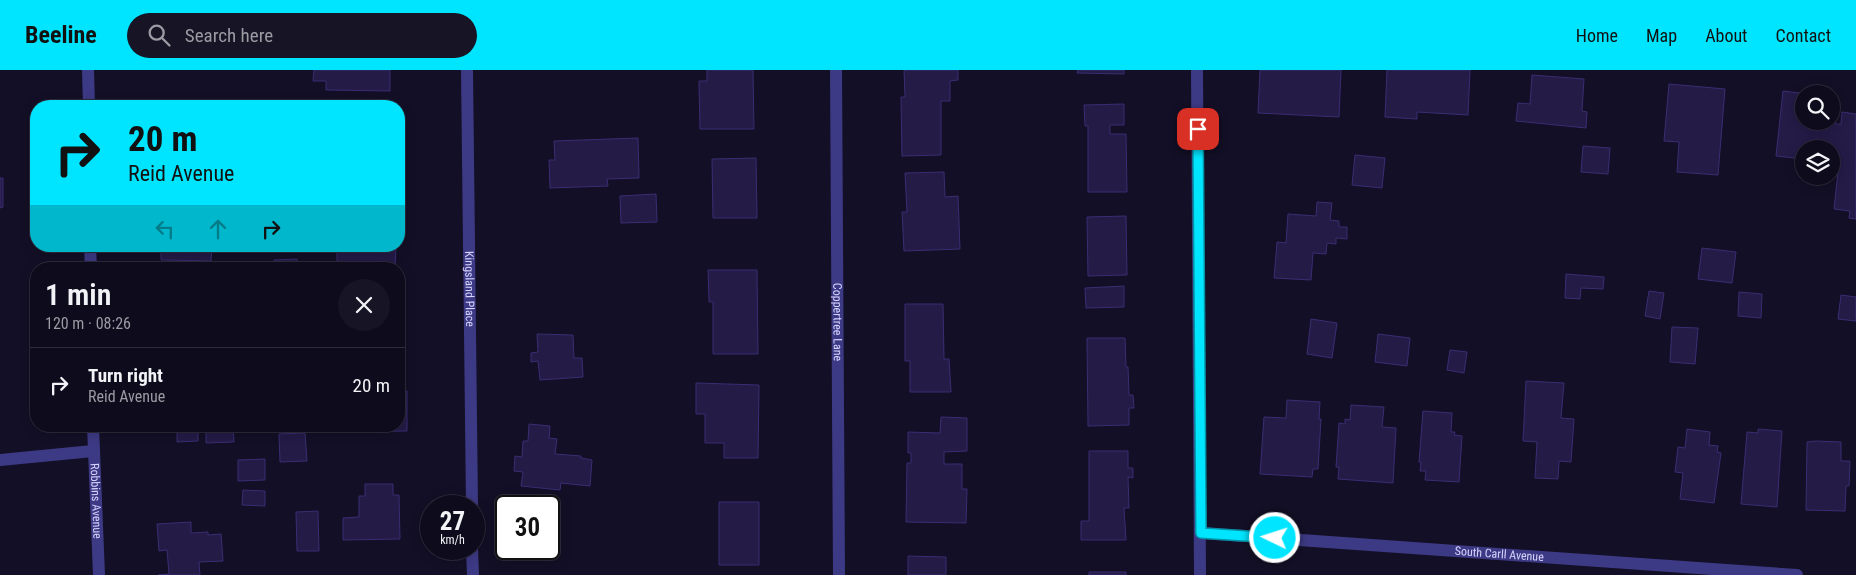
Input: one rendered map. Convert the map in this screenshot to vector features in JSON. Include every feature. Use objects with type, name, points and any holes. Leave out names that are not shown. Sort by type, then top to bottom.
[{"type":"street","points":[[88,70],[89,100]]},
{"type":"street","name":"Kingsland Place","points":[[467,70],[472,495]]},
{"type":"street","name":"Coppertree Lane","points":[[836,70],[839,575]]},
{"type":"street","points":[[1197,70],[1200,575]]},
{"type":"street","name":"Robbins Avenue","points":[[93,432],[99,575]]},
{"type":"street","points":[[0,460],[93,451]]},
{"type":"street","name":"South Carll Avenue","points":[[1201,533],[1797,575]]},
{"type":"street","points":[[472,560],[472,575]]},
{"type":"building","points":[[314,70],[390,70],[390,91],[326,90],[326,81],[313,81]]},
{"type":"building","points":[[707,70],[753,70],[754,129],[700,129],[699,81],[707,81]]},
{"type":"building","points":[[904,70],[958,70],[958,80],[950,81],[950,101],[941,101],[941,155],[902,156],[901,97],[905,97]]},
{"type":"building","points":[[1078,70],[1124,70],[1124,74],[1077,73]]},
{"type":"building","points":[[1260,70],[1341,70],[1339,117],[1258,113]]},
{"type":"building","points":[[1387,70],[1470,70],[1468,115],[1417,112],[1417,119],[1385,117]]},
{"type":"building","points":[[1532,75],[1584,79],[1582,111],[1587,112],[1586,128],[1516,121],[1518,103],[1530,104]]},
{"type":"building","points":[[1669,84],[1725,89],[1718,175],[1677,172],[1679,142],[1664,141]]},
{"type":"building","points":[[1783,91],[1795,92],[1795,130],[1840,130],[1842,112],[1856,114],[1856,219],[1849,218],[1850,211],[1834,209],[1837,185],[1840,185],[1840,140],[1795,140],[1795,158],[1776,156]]},
{"type":"building","points":[[1124,104],[1124,125],[1110,125],[1110,134],[1126,134],[1127,192],[1088,192],[1088,126],[1085,126],[1084,105]]},
{"type":"building","points":[[638,138],[639,178],[607,179],[608,186],[550,188],[549,160],[555,160],[554,141]]},
{"type":"building","points":[[1583,146],[1610,148],[1608,174],[1581,172]]},
{"type":"building","points":[[1355,155],[1385,158],[1382,188],[1352,185]]},
{"type":"building","points":[[756,158],[757,218],[713,218],[712,159]]},
{"type":"building","points":[[944,172],[945,197],[958,196],[960,249],[904,251],[902,212],[907,212],[905,173]]},
{"type":"building","points":[[0,178],[3,178],[3,207],[0,208]]},
{"type":"building","points":[[656,194],[657,222],[621,223],[620,196]]},
{"type":"building","points":[[1317,202],[1332,203],[1330,220],[1339,221],[1339,227],[1347,227],[1347,239],[1336,238],[1336,244],[1327,243],[1326,254],[1313,253],[1311,280],[1274,278],[1277,242],[1286,243],[1288,214],[1316,216]]},
{"type":"building","points":[[1126,216],[1127,275],[1088,276],[1087,217]]},
{"type":"building","points":[[1702,248],[1736,252],[1732,283],[1698,279]]},
{"type":"building","points":[[161,252],[212,252],[211,261],[161,260]]},
{"type":"building","points":[[337,252],[396,252],[395,262],[337,262]]},
{"type":"building","points":[[297,259],[297,262],[274,262],[274,260]]},
{"type":"building","points":[[708,270],[757,270],[758,354],[713,354],[713,302],[709,302]]},
{"type":"building","points":[[1566,274],[1604,277],[1603,289],[1581,288],[1580,299],[1565,298]]},
{"type":"building","points":[[1124,286],[1124,307],[1086,308],[1085,288]]},
{"type":"building","points":[[1649,291],[1664,293],[1660,319],[1645,316]]},
{"type":"building","points":[[1739,292],[1762,294],[1761,318],[1738,316]]},
{"type":"building","points":[[1841,295],[1856,297],[1856,321],[1838,319]]},
{"type":"building","points":[[905,304],[943,304],[944,359],[949,359],[951,392],[910,392],[910,361],[905,361]]},
{"type":"building","points":[[1311,319],[1337,323],[1332,358],[1307,354]]},
{"type":"building","points":[[1672,327],[1698,328],[1695,364],[1670,362]]},
{"type":"building","points":[[537,334],[573,335],[574,358],[582,358],[583,377],[540,380],[538,361],[531,362],[531,353],[538,352]]},
{"type":"building","points":[[1378,334],[1410,338],[1407,366],[1375,362]]},
{"type":"building","points":[[1087,338],[1125,338],[1129,395],[1133,395],[1134,408],[1129,408],[1129,425],[1088,426]]},
{"type":"building","points":[[1450,350],[1467,352],[1464,373],[1447,370]]},
{"type":"building","points":[[1526,381],[1564,383],[1561,418],[1574,419],[1571,462],[1559,461],[1558,479],[1535,478],[1537,442],[1523,441]]},
{"type":"building","points":[[696,383],[759,385],[758,458],[724,458],[724,443],[705,443],[705,414],[696,414]]},
{"type":"building","points":[[405,391],[407,391],[407,431],[405,431]]},
{"type":"building","points":[[1287,400],[1320,402],[1319,419],[1321,419],[1318,469],[1313,469],[1312,477],[1260,474],[1264,417],[1286,418]]},
{"type":"building","points":[[1351,405],[1384,407],[1382,427],[1396,428],[1393,483],[1338,479],[1339,467],[1336,467],[1339,423],[1345,424],[1345,419],[1350,420]]},
{"type":"building","points":[[1423,411],[1452,413],[1451,432],[1455,432],[1454,435],[1462,436],[1459,482],[1425,480],[1426,471],[1420,471]]},
{"type":"building","points":[[941,417],[967,418],[967,451],[944,452],[944,464],[962,464],[962,489],[967,489],[966,523],[906,522],[907,463],[911,463],[911,453],[908,453],[908,432],[940,433]]},
{"type":"building","points":[[529,424],[550,426],[549,438],[557,439],[555,454],[581,456],[581,458],[592,460],[590,486],[561,483],[560,490],[521,486],[523,472],[514,471],[515,456],[522,457],[523,441],[528,441]]},
{"type":"building","points":[[1687,429],[1710,432],[1709,445],[1718,446],[1717,452],[1721,453],[1714,503],[1680,499],[1683,473],[1675,472],[1678,447],[1685,448]]},
{"type":"building","points":[[1758,429],[1782,431],[1777,507],[1741,504],[1747,432],[1758,433]]},
{"type":"building","points":[[177,432],[198,432],[198,441],[177,442]]},
{"type":"building","points":[[206,432],[233,432],[234,442],[206,443]]},
{"type":"building","points":[[305,433],[307,461],[280,462],[279,434]]},
{"type":"building","points":[[1807,442],[1841,442],[1841,461],[1850,461],[1845,511],[1806,510]]},
{"type":"building","points":[[1089,451],[1128,451],[1128,468],[1133,468],[1133,478],[1128,477],[1129,508],[1124,508],[1126,540],[1081,540],[1081,521],[1089,521]]},
{"type":"building","points":[[265,459],[265,480],[238,481],[238,460]]},
{"type":"building","points":[[365,484],[393,484],[393,495],[399,495],[400,539],[343,540],[343,518],[359,517],[359,496],[365,496]]},
{"type":"building","points":[[243,490],[265,491],[265,506],[242,505]]},
{"type":"building","points":[[719,502],[759,502],[759,565],[719,565]]},
{"type":"building","points":[[318,511],[319,551],[297,551],[296,512]]},
{"type":"building","points":[[191,522],[191,533],[208,532],[208,535],[221,534],[223,561],[199,562],[200,575],[158,575],[169,574],[167,550],[159,551],[157,524]]},
{"type":"building","points":[[908,556],[946,557],[946,575],[908,575]]},
{"type":"building","points":[[1089,572],[1126,572],[1126,575],[1089,575]]},
{"type":"route","points":[[1198,129],[1201,533],[1275,538]]}]
